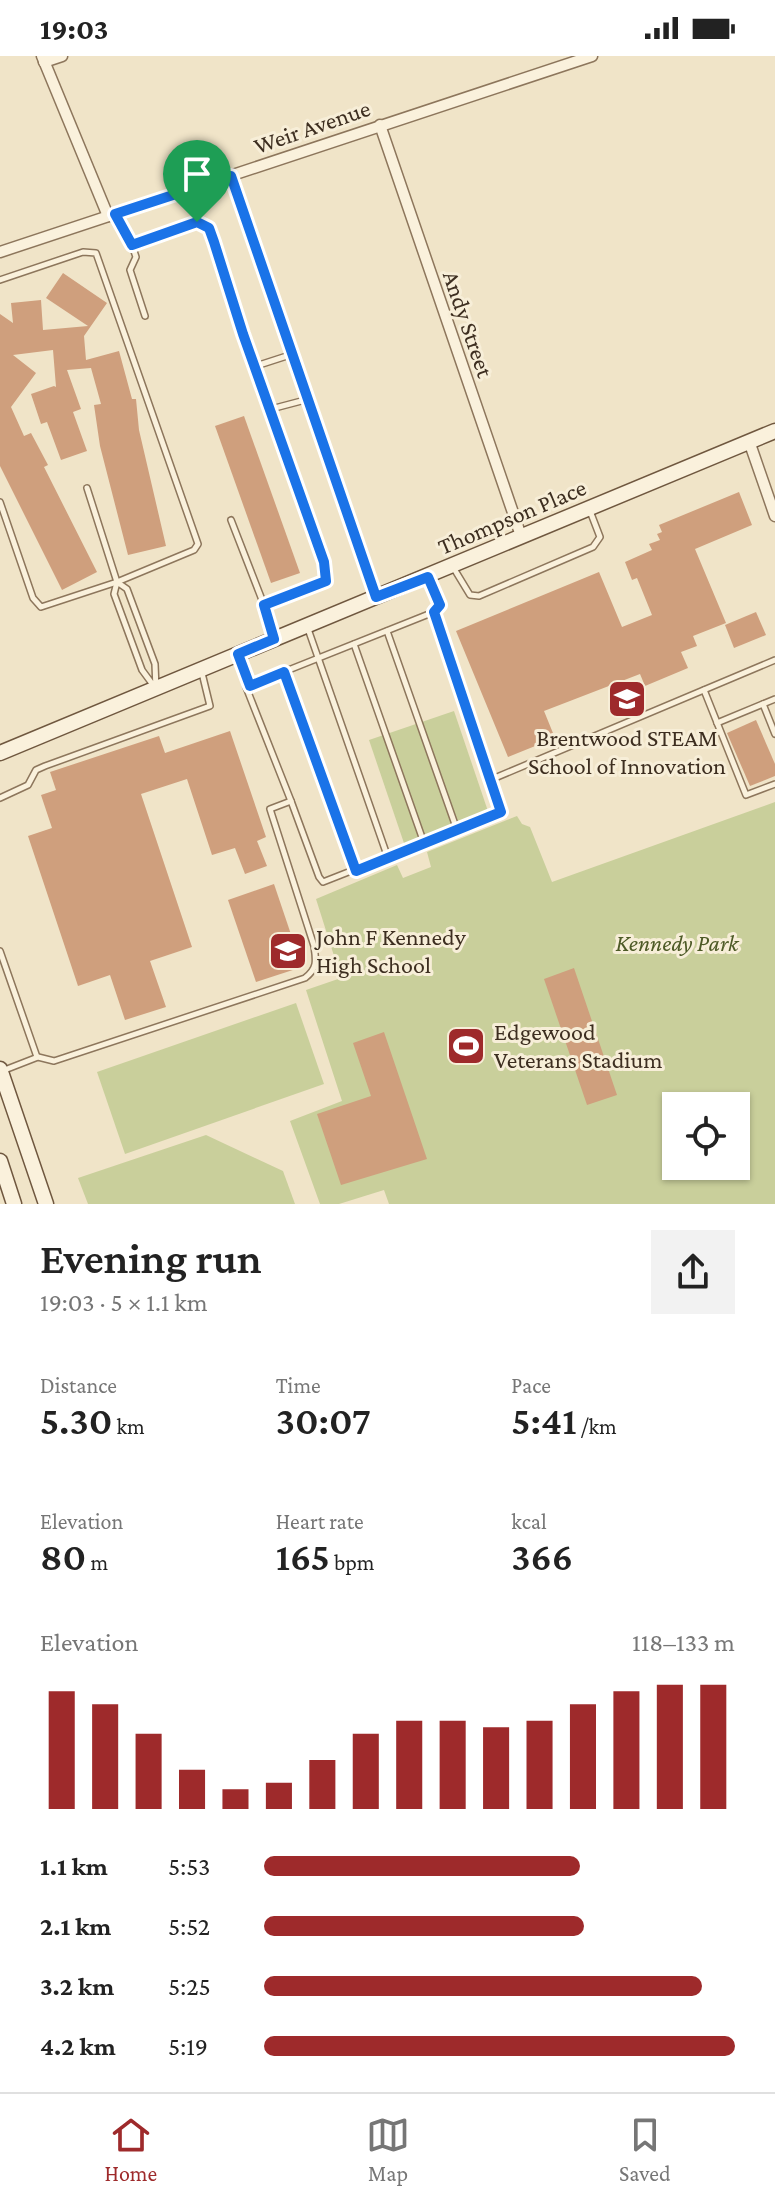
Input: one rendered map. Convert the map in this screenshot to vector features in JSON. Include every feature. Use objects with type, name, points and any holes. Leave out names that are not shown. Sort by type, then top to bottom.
[{"type":"street","points":[[62,56],[43,59],[111,215]]},
{"type":"street","name":"Weir Avenue","points":[[0,252],[592,56]]},
{"type":"street","name":"Andy Street","points":[[380,125],[521,536]]},
{"type":"street","points":[[231,176],[376,597]]},
{"type":"street","name":"Thompson Place","points":[[1,751],[201,671],[775,431]]},
{"type":"street","points":[[749,441],[775,516]]},
{"type":"street","points":[[0,1070],[46,1204]]},
{"type":"street","points":[[0,1161],[14,1204]]},
{"type":"lane","points":[[111,215],[132,245],[136,257],[130,270],[145,316]]},
{"type":"lane","points":[[132,245],[197,222],[209,228],[324,562],[326,581],[264,605]]},
{"type":"lane","points":[[0,280],[83,252],[96,253],[198,544],[194,550],[117,582],[41,607],[36,604],[0,502]]},
{"type":"lane","points":[[256,366],[294,354]]},
{"type":"lane","points":[[271,409],[309,399]]},
{"type":"lane","points":[[87,488],[117,582],[114,594],[142,670],[156,689]]},
{"type":"lane","points":[[453,566],[470,595],[479,596],[593,547],[600,537],[589,509]]},
{"type":"lane","points":[[231,520],[274,639]]},
{"type":"lane","points":[[248,686],[434,612],[440,605],[428,577]]},
{"type":"lane","points":[[117,582],[127,589],[155,664],[156,689]]},
{"type":"lane","points":[[238,654],[323,882],[501,812],[434,612]]},
{"type":"lane","points":[[307,626],[388,858]]},
{"type":"lane","points":[[387,631],[457,830]]},
{"type":"lane","points":[[354,644],[424,843]]},
{"type":"lane","points":[[490,780],[775,660]]},
{"type":"lane","points":[[0,798],[28,785],[36,770],[45,766],[210,706],[201,671]]},
{"type":"lane","points":[[284,672],[356,871]]},
{"type":"lane","points":[[704,690],[746,795],[775,784]]},
{"type":"lane","points":[[717,723],[775,699]]},
{"type":"lane","points":[[763,704],[775,734]]},
{"type":"lane","points":[[0,1070],[37,1057],[54,1061],[305,978],[313,972],[316,963],[270,809],[291,801]]},
{"type":"lane","points":[[0,951],[37,1057]]},
{"type":"green space","points":[[454,711],[492,823],[407,852],[369,740]]},
{"type":"green space","name":"Edgewood Veterans Stadium","points":[[775,802],[775,1204],[389,1204],[384,1190],[339,1204],[320,1204],[290,1121],[342,1101],[306,990],[341,978],[316,899],[397,865],[403,878],[431,867],[427,852],[517,816],[522,824],[530,827],[552,882]]},
{"type":"green space","points":[[296,1003],[324,1084],[125,1154],[97,1072]]},
{"type":"green space","points":[[206,1135],[283,1171],[295,1204],[88,1204],[78,1178]]},
{"type":"building","points":[[63,273],[107,303],[84,336],[86,360],[119,351],[132,399],[136,399],[139,430],[166,546],[128,555],[100,446],[94,405],[101,404],[91,368],[67,370],[81,409],[73,412],[87,451],[61,460],[47,422],[41,424],[31,394],[56,387],[53,350],[13,355],[36,373],[11,407],[24,436],[31,433],[48,465],[44,467],[97,572],[62,590],[0,466],[0,314],[13,323],[11,303],[41,300],[43,330],[88,326],[46,298]]},
{"type":"building","points":[[244,416],[300,573],[271,583],[215,426]]},
{"type":"building","points":[[739,492],[752,525],[695,549],[726,623],[693,636],[697,646],[681,652],[688,668],[645,686],[640,674],[544,711],[555,738],[508,757],[456,631],[599,572],[622,627],[652,615],[637,578],[632,580],[625,562],[652,550],[649,544],[660,540],[657,534],[662,532],[659,525]]},
{"type":"building","points":[[756,612],[766,635],[734,648],[725,625]]},
{"type":"building","points":[[756,720],[775,764],[775,776],[750,786],[727,733]]},
{"type":"building","points":[[230,731],[266,837],[257,841],[267,866],[245,874],[235,848],[212,855],[187,779],[141,794],[192,947],[150,961],[166,1007],[125,1020],[110,975],[78,986],[28,836],[52,828],[41,795],[56,790],[50,772],[159,736],[165,753]]},
{"type":"building","points":[[274,884],[302,967],[256,982],[228,900]]},
{"type":"building","points":[[574,968],[617,1095],[587,1105],[544,979]]},
{"type":"building","points":[[384,1032],[427,1159],[341,1185],[317,1114],[371,1096],[353,1043]]},
{"type":"place","name":"Brentwood STEAM School of Innovation","points":[[627,699]]},
{"type":"place","name":"John F Kennedy High School","points":[[288,951]]},
{"type":"place","name":"Edgewood Veterans Stadium","points":[[466,1046]]},
{"type":"route","points":[[231,176],[376,597],[428,577],[440,605],[434,612],[501,812],[356,871],[284,672],[250,686],[238,654],[274,639],[264,605],[326,581],[324,562],[209,228],[197,222],[132,245],[115,214],[231,176]]},
{"type":"park label","name":"Kennedy Park","points":[[677,943]]}]
